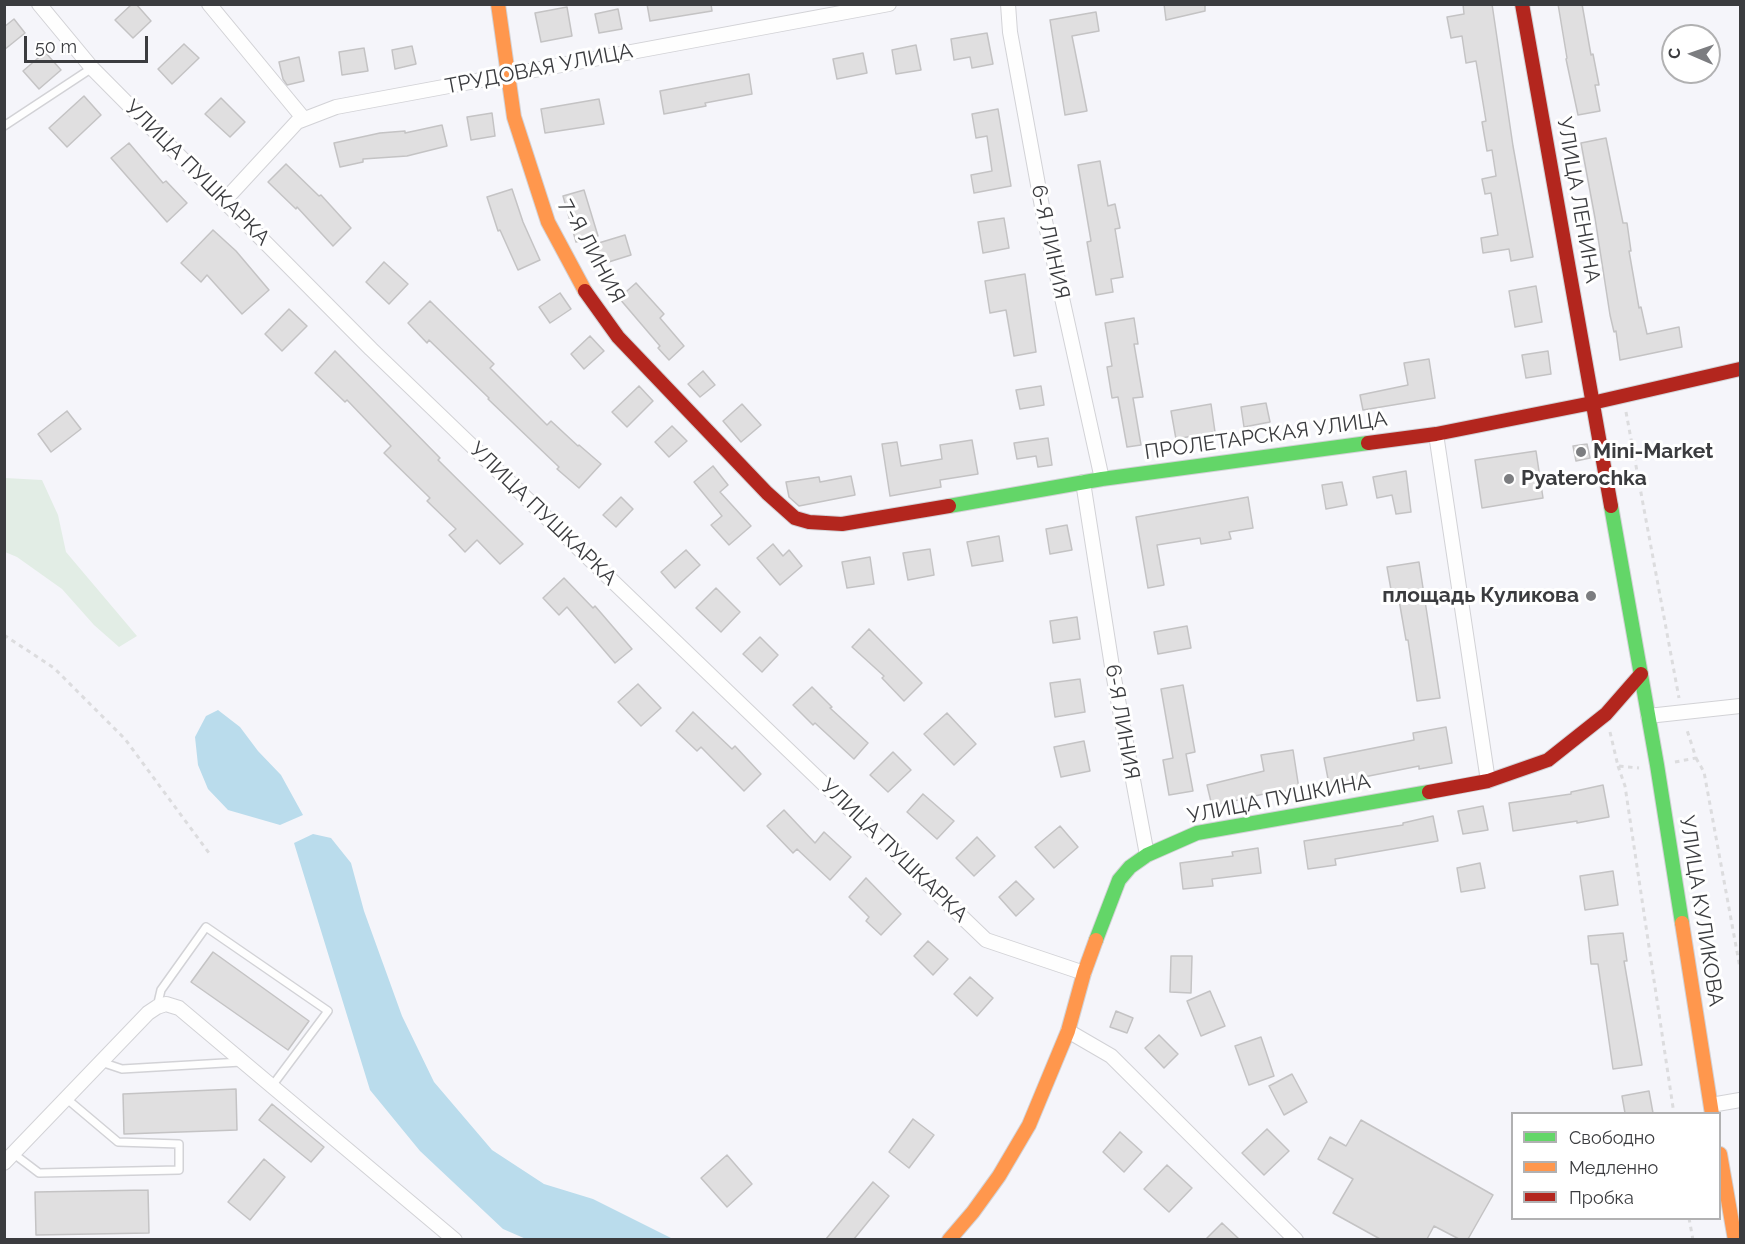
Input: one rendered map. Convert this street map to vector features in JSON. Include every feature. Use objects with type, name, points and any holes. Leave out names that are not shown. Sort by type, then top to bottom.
[{"type":"street","name":"УЛИЦА ПУШКАРКА","points":[[39,4],[92,68],[371,349],[986,940],[1084,973]]},
{"type":"street","points":[[209,4],[304,119]]},
{"type":"street","name":"7-Я ЛИНИЯ","points":[[498,4],[514,117],[548,222],[589,298],[618,336],[767,493],[795,518]]},
{"type":"street","name":"ТРУДОВАЯ УЛИЦА","points":[[225,200],[297,122],[336,107],[889,4]]},
{"type":"street","name":"6-Я ЛИНИЯ","points":[[1008,4],[1010,32],[1043,212],[1102,479]]},
{"type":"street","name":"УЛИЦА ЛЕНИНА","points":[[1522,4],[1592,403]]},
{"type":"street","name":"ПРОЛЕТАРСКАЯ УЛИЦА","points":[[795,518],[809,522],[842,525],[1102,479],[1436,434],[1592,403],[1740,369]]},
{"type":"street","points":[[1592,403],[1648,716],[1740,706]]},
{"type":"street","points":[[1436,434],[1488,781]]},
{"type":"street","name":"6-Я ЛИНИЯ","points":[[1083,482],[1113,673],[1147,855]]},
{"type":"street","name":"УЛИЦА ПУШКИНА","points":[[949,1239],[973,1212],[999,1176],[1029,1125],[1068,1031],[1084,973],[1119,880],[1130,867],[1147,855],[1197,833],[1488,781],[1529,768],[1548,760],[1579,737],[1606,714],[1641,674]]},
{"type":"street","name":"УЛИЦА КУЛИКОВА","points":[[1648,716],[1711,1109]]},
{"type":"street","points":[[9,1159],[148,1013],[157,1006],[166,1004],[179,1008],[456,1239]]},
{"type":"street","points":[[1068,1031],[1111,1056],[1296,1239]]},
{"type":"street","points":[[1711,1109],[1740,1100]]},
{"type":"street","points":[[1721,1165],[1735,1239]]},
{"type":"lane","points":[[4,126],[92,68]]},
{"type":"lane","points":[[157,1006],[161,990],[206,927],[328,1011],[272,1086]]},
{"type":"lane","points":[[101,1062],[122,1069],[243,1062]]},
{"type":"lane","points":[[9,1159],[39,1173],[179,1170],[178,1144],[118,1142],[66,1098]]},
{"type":"path","points":[[1623,396],[1682,712]]},
{"type":"path","points":[[4,635],[54,668],[124,739],[209,853]]},
{"type":"path","points":[[1696,758],[1704,772],[1740,968]]},
{"type":"path","points":[[1618,766],[1625,786],[1674,1112]]},
{"type":"path","points":[[1689,1220],[1693,1239]]},
{"type":"shaded area","points":[[5,478],[42,480],[58,515],[66,552],[137,636],[119,647],[94,625],[62,589],[17,557],[5,552]]},
{"type":"water","points":[[218,710],[240,727],[258,751],[281,775],[303,815],[280,825],[228,810],[208,789],[198,765],[195,737],[206,716]]},
{"type":"water","points":[[313,834],[331,838],[351,863],[364,911],[402,1016],[434,1082],[492,1150],[544,1184],[593,1199],[673,1239],[526,1239],[503,1229],[420,1151],[370,1090],[294,843]]},
{"type":"building","points":[[132,4],[136,4],[151,21],[133,38],[115,20]]},
{"type":"building","points":[[647,4],[711,4],[712,11],[650,21]]},
{"type":"building","points":[[1164,4],[1205,4],[1205,11],[1166,20]]},
{"type":"building","points":[[1463,4],[1492,4],[1513,146],[1533,257],[1511,261],[1509,249],[1483,253],[1481,238],[1498,235],[1491,193],[1485,194],[1482,179],[1496,176],[1492,150],[1487,151],[1482,122],[1486,121],[1476,61],[1466,63],[1462,36],[1451,38],[1447,17],[1464,14]]},
{"type":"building","points":[[1558,4],[1582,4],[1599,85],[1595,85],[1600,111],[1578,115],[1566,59]]},
{"type":"building","points":[[567,7],[572,36],[541,42],[535,13]]},
{"type":"building","points":[[618,9],[622,29],[599,33],[595,14]]},
{"type":"building","points":[[1096,12],[1099,31],[1072,36],[1087,111],[1065,115],[1050,20]]},
{"type":"building","points":[[14,19],[25,33],[4,50],[4,27]]},
{"type":"building","points":[[987,33],[993,64],[972,68],[970,57],[954,60],[951,39]]},
{"type":"building","points":[[184,44],[199,58],[172,84],[158,69]]},
{"type":"building","points":[[916,45],[921,70],[896,74],[892,50]]},
{"type":"building","points":[[412,46],[416,64],[395,69],[392,50]]},
{"type":"building","points":[[364,48],[368,71],[342,75],[339,52]]},
{"type":"building","points":[[45,52],[61,70],[39,89],[23,71]]},
{"type":"building","points":[[863,53],[867,73],[837,79],[833,59]]},
{"type":"building","points":[[299,57],[304,81],[287,85],[283,79],[279,62]]},
{"type":"building","points":[[749,74],[752,94],[664,114],[660,91]]},
{"type":"building","points":[[84,96],[101,115],[67,147],[49,128]]},
{"type":"building","points":[[221,98],[245,122],[230,137],[205,114]]},
{"type":"building","points":[[599,99],[604,124],[545,133],[541,109]]},
{"type":"building","points":[[998,109],[1011,186],[974,193],[971,175],[992,171],[987,136],[976,138],[972,114]]},
{"type":"building","points":[[492,113],[495,136],[471,140],[467,117]]},
{"type":"building","points":[[442,125],[447,146],[407,156],[363,159],[363,162],[340,167],[334,143],[380,133],[405,131],[405,133]]},
{"type":"building","points":[[1606,138],[1623,223],[1627,223],[1631,251],[1629,251],[1639,308],[1641,307],[1647,334],[1679,327],[1682,347],[1620,360],[1616,331],[1614,332],[1610,315],[1581,143]]},
{"type":"building","points":[[129,143],[163,183],[166,181],[187,203],[167,222],[111,158]]},
{"type":"building","points":[[1100,161],[1108,206],[1115,204],[1120,228],[1115,229],[1123,277],[1111,279],[1113,292],[1096,295],[1087,242],[1091,241],[1078,165]]},
{"type":"building","points":[[286,164],[319,196],[321,195],[351,228],[333,246],[297,207],[296,209],[268,182]]},
{"type":"building","points":[[512,189],[523,222],[540,260],[518,270],[500,230],[498,231],[487,197]]},
{"type":"building","points":[[584,190],[598,236],[576,242],[563,196]]},
{"type":"building","points":[[1004,218],[1009,248],[983,253],[978,222]]},
{"type":"building","points":[[213,230],[236,251],[269,290],[242,314],[207,275],[201,282],[181,263]]},
{"type":"building","points":[[625,235],[631,255],[599,265],[592,245]]},
{"type":"building","points":[[384,262],[408,284],[389,304],[366,282]]},
{"type":"building","points":[[1025,274],[1036,352],[1014,356],[1006,310],[990,313],[985,281]]},
{"type":"building","points":[[636,283],[664,314],[660,318],[684,346],[669,360],[619,298]]},
{"type":"building","points":[[1536,286],[1542,322],[1515,327],[1509,291]]},
{"type":"building","points":[[560,293],[571,309],[550,323],[539,307]]},
{"type":"building","points":[[430,301],[494,364],[490,368],[547,425],[551,421],[601,464],[579,488],[557,469],[559,467],[429,340],[427,343],[408,323]]},
{"type":"building","points":[[289,309],[307,326],[282,351],[265,334]]},
{"type":"building","points":[[1134,318],[1138,344],[1134,344],[1143,397],[1133,398],[1141,445],[1127,447],[1118,397],[1112,398],[1107,367],[1112,366],[1105,323]]},
{"type":"building","points":[[590,336],[604,351],[584,369],[571,354]]},
{"type":"building","points":[[335,351],[440,458],[438,460],[523,544],[500,564],[477,540],[465,552],[449,535],[456,529],[427,501],[430,498],[384,453],[391,446],[347,400],[345,402],[315,373]]},
{"type":"building","points":[[1548,351],[1551,374],[1526,378],[1522,355]]},
{"type":"building","points":[[1429,359],[1435,398],[1363,410],[1360,395],[1408,385],[1404,363]]},
{"type":"building","points":[[703,371],[715,385],[700,397],[688,384]]},
{"type":"building","points":[[639,386],[653,401],[627,427],[612,412]]},
{"type":"building","points":[[1041,386],[1044,405],[1020,409],[1016,390]]},
{"type":"building","points":[[1266,403],[1270,422],[1244,427],[1241,407]]},
{"type":"building","points":[[742,404],[761,425],[741,442],[723,421]]},
{"type":"building","points":[[1211,404],[1215,432],[1176,439],[1171,411]]},
{"type":"building","points":[[67,411],[81,429],[51,452],[38,434]]},
{"type":"building","points":[[672,426],[687,441],[669,457],[655,442]]},
{"type":"building","points":[[1048,438],[1052,465],[1038,467],[1036,456],[1017,459],[1014,443]]},
{"type":"building","points":[[972,440],[978,474],[940,480],[941,487],[890,496],[882,444],[897,442],[901,466],[942,459],[940,445]]},
{"type":"building","name":"Mini-Market","points":[[1587,444],[1590,458],[1576,461],[1573,446]]},
{"type":"building","name":"Pyaterochka","points":[[1536,451],[1543,498],[1482,508],[1475,460]]},
{"type":"building","points":[[713,466],[728,485],[720,492],[751,526],[729,545],[711,525],[722,516],[694,482]]},
{"type":"building","points":[[1406,471],[1411,512],[1396,514],[1392,495],[1377,498],[1373,477]]},
{"type":"building","points":[[851,476],[855,495],[799,506],[789,497],[786,482],[819,477],[820,482]]},
{"type":"building","points":[[1342,482],[1347,505],[1326,509],[1322,485]]},
{"type":"building","points":[[621,497],[633,509],[616,527],[603,515]]},
{"type":"building","points":[[1248,497],[1253,528],[1229,532],[1231,539],[1201,544],[1200,538],[1157,545],[1164,585],[1148,588],[1136,517]]},
{"type":"building","points":[[1067,525],[1072,550],[1050,554],[1046,529]]},
{"type":"building","points":[[999,536],[1003,561],[972,566],[967,542]]},
{"type":"building","points":[[773,544],[783,556],[789,550],[802,566],[780,585],[757,558]]},
{"type":"building","points":[[930,549],[934,575],[908,580],[903,553]]},
{"type":"building","points":[[686,550],[700,565],[675,588],[661,572]]},
{"type":"building","points":[[870,557],[874,584],[847,588],[842,562]]},
{"type":"building","points":[[1419,562],[1440,698],[1417,701],[1408,640],[1406,640],[1399,600],[1393,601],[1387,567]]},
{"type":"building","points":[[564,578],[593,608],[595,606],[632,649],[615,663],[567,607],[559,615],[543,598]]},
{"type":"building","points":[[716,588],[740,612],[721,632],[696,608]]},
{"type":"building","points":[[1077,617],[1080,639],[1053,643],[1050,621]]},
{"type":"building","points":[[1187,626],[1191,648],[1158,654],[1154,632]]},
{"type":"building","points":[[869,629],[922,683],[904,701],[882,678],[884,676],[852,647]]},
{"type":"building","points":[[760,637],[778,655],[762,672],[743,654]]},
{"type":"building","points":[[1080,679],[1085,712],[1055,717],[1050,683]]},
{"type":"building","points":[[638,684],[661,708],[641,726],[618,702]]},
{"type":"building","points":[[1183,685],[1195,752],[1186,754],[1193,791],[1169,795],[1163,760],[1173,758],[1161,689]]},
{"type":"building","points":[[812,687],[832,707],[830,708],[868,743],[854,759],[793,705]]},
{"type":"building","points":[[693,712],[732,749],[735,746],[761,774],[744,791],[701,747],[697,751],[676,731]]},
{"type":"building","points":[[947,713],[976,744],[954,765],[924,734]]},
{"type":"building","points":[[1446,727],[1452,763],[1419,769],[1419,766],[1329,784],[1324,758],[1414,740],[1413,733]]},
{"type":"building","points":[[1084,741],[1090,771],[1061,777],[1054,747]]},
{"type":"building","points":[[1293,750],[1299,789],[1268,793],[1212,806],[1207,785],[1264,771],[1261,755]]},
{"type":"building","points":[[893,752],[911,770],[888,792],[870,775]]},
{"type":"building","points":[[1603,785],[1609,817],[1513,831],[1509,803],[1571,794],[1571,792]]},
{"type":"building","points":[[923,794],[954,821],[937,839],[907,812]]},
{"type":"building","points":[[1483,806],[1488,830],[1463,834],[1458,811]]},
{"type":"building","points":[[784,810],[815,843],[824,832],[851,857],[830,880],[797,849],[793,853],[767,826]]},
{"type":"building","points":[[1433,816],[1438,841],[1335,859],[1336,865],[1308,869],[1304,841],[1403,825],[1403,823]]},
{"type":"building","points":[[1060,826],[1078,847],[1054,868],[1035,847]]},
{"type":"building","points":[[977,837],[995,856],[974,876],[956,858]]},
{"type":"building","points":[[1258,848],[1261,873],[1212,879],[1213,886],[1183,889],[1180,863],[1233,856],[1232,852]]},
{"type":"building","points":[[1480,863],[1485,888],[1461,892],[1457,868]]},
{"type":"building","points":[[1613,871],[1618,905],[1585,910],[1580,876]]},
{"type":"building","points":[[866,878],[901,914],[881,935],[866,921],[869,917],[849,897]]},
{"type":"building","points":[[1016,881],[1034,899],[1016,916],[999,897]]},
{"type":"building","points":[[1623,933],[1627,961],[1624,961],[1642,1065],[1613,1069],[1598,964],[1591,964],[1588,936]]},
{"type":"building","points":[[928,941],[948,959],[933,975],[914,956]]},
{"type":"building","points":[[213,952],[309,1021],[288,1050],[191,982]]},
{"type":"building","points":[[1171,956],[1192,956],[1191,993],[1170,992]]},
{"type":"building","points":[[970,977],[993,998],[977,1016],[954,994]]},
{"type":"building","points":[[1210,991],[1225,1026],[1201,1036],[1187,1001]]},
{"type":"building","points":[[1116,1011],[1133,1018],[1127,1033],[1110,1027]]},
{"type":"building","points":[[1159,1035],[1178,1054],[1164,1068],[1145,1048]]},
{"type":"building","points":[[1261,1037],[1274,1076],[1249,1085],[1235,1046]]},
{"type":"building","points":[[1292,1074],[1307,1102],[1284,1115],[1269,1086]]},
{"type":"building","points":[[236,1089],[237,1130],[124,1134],[123,1094]]},
{"type":"building","points":[[1649,1091],[1653,1112],[1625,1112],[1622,1096]]},
{"type":"building","points":[[272,1104],[324,1147],[311,1162],[259,1120]]},
{"type":"building","points":[[913,1119],[934,1135],[909,1168],[889,1152]]},
{"type":"building","points":[[1361,1120],[1493,1195],[1468,1239],[1459,1239],[1434,1226],[1427,1239],[1380,1239],[1333,1213],[1353,1179],[1318,1159],[1330,1137],[1346,1146]]},
{"type":"building","points":[[1267,1129],[1289,1151],[1264,1175],[1242,1153]]},
{"type":"building","points":[[1120,1132],[1142,1152],[1124,1172],[1103,1152]]},
{"type":"building","points":[[727,1155],[752,1184],[727,1207],[701,1178]]},
{"type":"building","points":[[264,1159],[285,1177],[250,1220],[228,1202]]},
{"type":"building","points":[[1167,1165],[1192,1188],[1169,1212],[1144,1189]]},
{"type":"building","points":[[873,1182],[889,1196],[854,1239],[826,1239]]},
{"type":"building","points":[[148,1190],[149,1233],[36,1235],[35,1192]]},
{"type":"building","points":[[1222,1223],[1239,1239],[1206,1239]]},
{"type":"traffic: fast","points":[[949,506],[1102,479],[1368,443]]},
{"type":"traffic: fast","points":[[1611,506],[1657,765],[1682,923]]},
{"type":"traffic: fast","points":[[1096,940],[1119,880],[1130,867],[1147,855],[1197,833],[1429,792]]},
{"type":"traffic: slow","points":[[498,4],[514,117],[548,222],[585,291]]},
{"type":"traffic: slow","points":[[1682,923],[1712,1112]]},
{"type":"traffic: slow","points":[[949,1240],[999,1176],[1029,1125],[1068,1031],[1096,940]]},
{"type":"traffic: slow","points":[[1721,1160],[1735,1240]]},
{"type":"traffic: jam","points":[[1522,4],[1611,506]]},
{"type":"traffic: jam","points":[[585,291],[618,337],[767,493],[795,518],[809,522],[842,524],[949,506]]},
{"type":"traffic: jam","points":[[1368,443],[1436,434],[1592,403],[1740,369]]},
{"type":"traffic: jam","points":[[1429,792],[1488,781],[1548,760],[1606,714],[1641,674]]},
{"type":"place","name":"Mini-Market","points":[[1581,452]]},
{"type":"place","name":"Pyaterochka","points":[[1509,479]]},
{"type":"place","name":"площадь Куликова","points":[[1591,596]]}]
